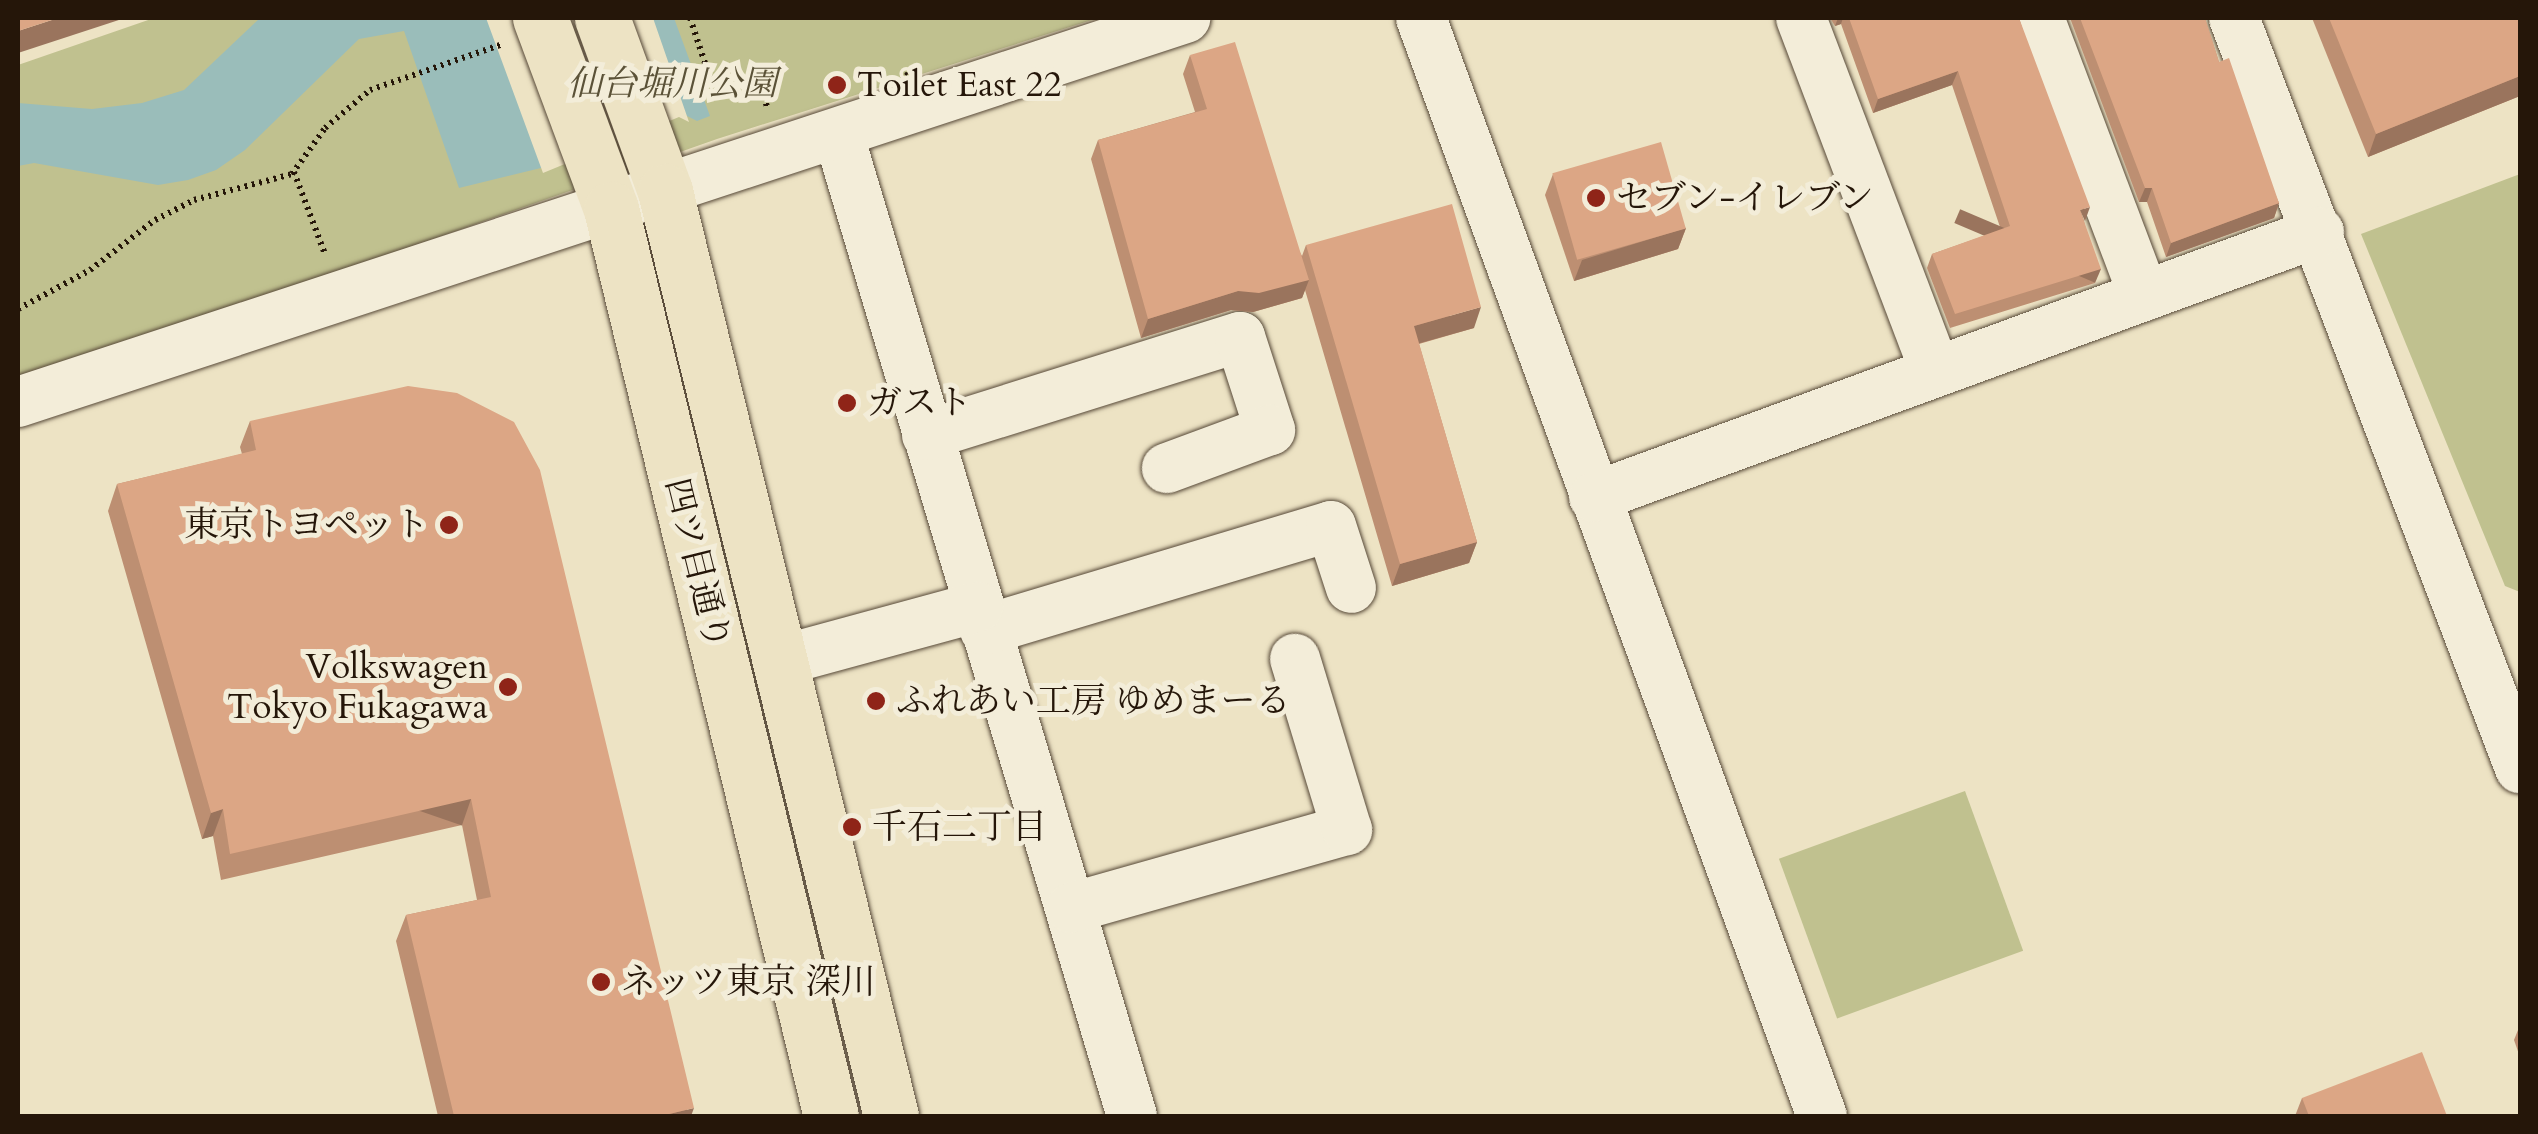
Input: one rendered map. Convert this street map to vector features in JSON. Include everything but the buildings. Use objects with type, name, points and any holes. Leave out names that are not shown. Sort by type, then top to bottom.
[{"type":"main road","name":"四ツ目通り","points":[[540,18],[605,192],[831,1116]]},
{"type":"main road","name":"四ツ目通り","points":[[602,18],[659,174],[783,660],[891,1116]]},
{"type":"street","points":[[18,402],[341,297],[659,174],[782,151],[1186,18]]},
{"type":"street","points":[[1421,18],[1822,1116]]},
{"type":"street","points":[[1800,18],[1935,371]]},
{"type":"street","points":[[2039,18],[2144,296]]},
{"type":"street","points":[[2234,18],[2319,232],[2520,768]]},
{"type":"street","points":[[838,132],[1132,1116]]},
{"type":"street","points":[[1594,497],[2319,232]]},
{"type":"street","points":[[927,435],[1240,337],[1270,430],[1167,468]]},
{"type":"street","points":[[783,660],[981,618],[1331,526],[1351,588]]},
{"type":"street","points":[[1071,908],[1347,830],[1295,659]]},
{"type":"path","points":[[690,18],[716,96],[758,82],[782,151]]},
{"type":"path","points":[[18,308],[90,270],[155,220],[194,200],[279,180],[294,172],[324,128],[358,97],[415,72]]},
{"type":"path","points":[[294,172],[341,297]]},
{"type":"green space","name":"仙台堀川公園","points":[[154,18],[1098,18],[717,139],[351,268],[18,377],[18,65]]},
{"type":"green space","points":[[2520,174],[2520,592],[2505,586],[2361,234]]},
{"type":"green space","points":[[1965,791],[2023,951],[1837,1018],[1779,859]]},
{"type":"water","points":[[260,18],[674,18],[710,116],[697,121],[679,112],[545,167],[459,188],[404,31],[359,39],[245,150],[216,170],[188,180],[158,185],[34,163],[18,166],[18,103],[92,109],[142,103],[184,90]]},
{"type":"pier","points":[[486,18],[653,18],[689,122],[679,117],[543,173]]},
{"type":"place","name":"Toilet East 22","points":[[837,85]]},
{"type":"place","name":"セブン-イレブン","points":[[1596,198]]},
{"type":"place","name":"ガスト","points":[[847,403]]},
{"type":"place","name":"東京トヨペット","points":[[449,525]]},
{"type":"place","name":"Volkswagen Tokyo Fukagawa","points":[[508,687]]},
{"type":"place","name":"ふれあい工房 ゆめまーる","points":[[876,701]]},
{"type":"place","name":"千石二丁目","points":[[852,827]]},
{"type":"place","name":"ネッツ東京 深川","points":[[601,982]]}]
